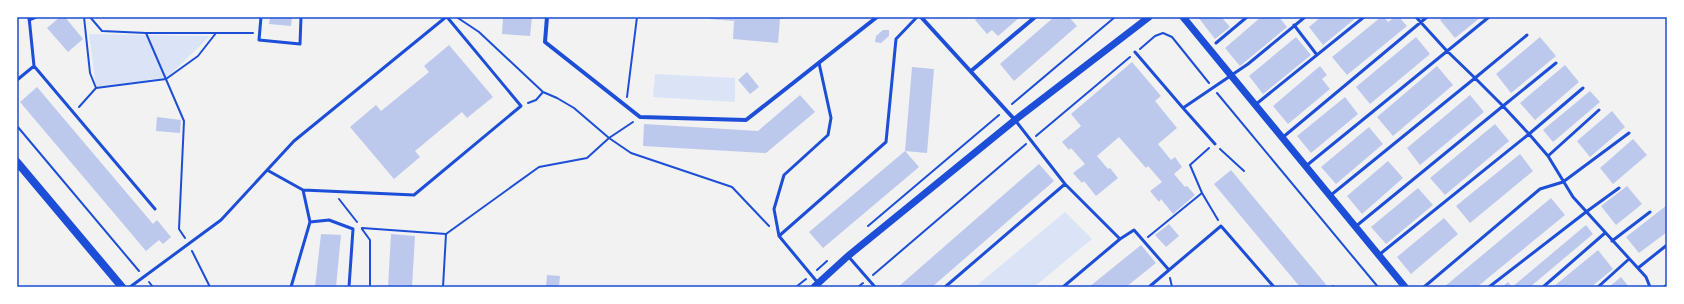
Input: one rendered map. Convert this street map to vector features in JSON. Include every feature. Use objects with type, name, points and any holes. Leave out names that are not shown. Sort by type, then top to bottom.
[{"type":"main road","points":[[17,162],[122,287]]},
{"type":"street","points":[[546,17],[545,42],[640,117],[746,120],[877,17]]},
{"type":"street","points":[[921,17],[1015,120]]},
{"type":"street","points":[[816,285],[848,256],[1015,120],[1149,17]]},
{"type":"street","points":[[1183,17],[1405,287]]},
{"type":"street","points":[[971,71],[1034,18]]},
{"type":"lane","points":[[36,17],[29,19],[34,66],[155,209]]},
{"type":"lane","points":[[260,17],[259,40],[300,44],[301,17]]},
{"type":"lane","points":[[130,287],[221,220],[267,170],[294,141],[446,17],[521,106],[414,195],[303,190],[267,170]]},
{"type":"lane","points":[[779,236],[886,142],[896,39],[917,17]]},
{"type":"lane","points":[[1216,43],[1247,17]]},
{"type":"lane","points":[[1183,108],[1232,76],[1280,39],[1294,25],[1305,17]]},
{"type":"lane","points":[[1255,105],[1364,17]]},
{"type":"lane","points":[[1416,17],[1446,50],[1503,106],[1548,156],[1573,197],[1646,277],[1650,287]]},
{"type":"lane","points":[[1282,138],[1428,17]]},
{"type":"lane","points":[[1306,166],[1446,50],[1489,17]]},
{"type":"lane","points":[[1294,25],[1317,55]]},
{"type":"lane","points":[[1330,195],[1527,35]]},
{"type":"lane","points":[[1135,52],[1215,144]]},
{"type":"lane","points":[[816,285],[811,274],[779,236],[774,209],[784,175],[828,135],[831,118],[819,63]]},
{"type":"lane","points":[[1355,227],[1556,63]]},
{"type":"lane","points":[[17,80],[34,66]]},
{"type":"lane","points":[[1378,255],[1583,88]]},
{"type":"lane","points":[[1548,156],[1599,110]]},
{"type":"lane","points":[[1015,120],[1065,184],[1120,239]]},
{"type":"lane","points":[[1424,287],[1540,189],[1563,182],[1630,133]]},
{"type":"lane","points":[[945,287],[1065,184]]},
{"type":"lane","points":[[1490,287],[1586,212],[1620,188]]},
{"type":"lane","points":[[291,287],[310,222],[303,190]]},
{"type":"lane","points":[[1612,241],[1650,212]]},
{"type":"lane","points":[[310,222],[328,220],[353,228],[349,287]]},
{"type":"lane","points":[[1149,287],[1221,226],[1274,287]]},
{"type":"lane","points":[[1063,287],[1120,239],[1134,230],[1169,270]]},
{"type":"lane","points":[[1543,287],[1605,233]]},
{"type":"lane","points":[[1638,268],[1667,245]]},
{"type":"lane","points":[[848,256],[875,287]]},
{"type":"lane","points":[[1598,287],[1629,259]]},
{"type":"path","points":[[84,17],[90,72],[96,88]]},
{"type":"path","points":[[90,17],[102,31],[260,33]]},
{"type":"path","points":[[457,17],[479,32],[542,92],[557,98],[574,108],[630,154],[732,187],[779,236]]},
{"type":"path","points":[[626,106],[637,17]]},
{"type":"path","points":[[864,229],[1114,17]]},
{"type":"path","points":[[146,32],[184,121],[179,229],[210,287]]},
{"type":"path","points":[[858,287],[1135,52],[1155,36],[1163,32],[1172,37],[1378,287]]},
{"type":"path","points":[[74,113],[96,88],[166,79],[198,56],[216,33]]},
{"type":"path","points":[[521,106],[536,100],[542,92]]},
{"type":"path","points":[[362,228],[446,234],[539,167],[587,158],[609,138],[640,117]]},
{"type":"path","points":[[17,126],[153,287]]},
{"type":"path","points":[[1221,226],[1202,194],[1190,165],[1215,144],[1244,171]]},
{"type":"path","points":[[1144,240],[1202,194]]},
{"type":"path","points":[[443,287],[446,234]]},
{"type":"path","points":[[796,287],[829,259]]},
{"type":"shaded area","points":[[89,34],[210,36],[168,77],[96,88]]},
{"type":"shaded area","points":[[655,74],[735,78],[735,102],[653,97]]},
{"type":"shaded area","points":[[1065,212],[1092,239],[1034,287],[975,287]]},
{"type":"building","points":[[60,17],[65,17],[83,39],[68,52],[47,28]]},
{"type":"building","points":[[270,17],[292,17],[291,26],[269,24]]},
{"type":"building","points":[[503,17],[532,17],[530,36],[502,34]]},
{"type":"building","points":[[710,17],[783,17],[783,19],[780,19],[778,43],[733,39],[734,21],[709,19]]},
{"type":"building","points":[[978,17],[1019,18],[998,36],[992,30],[987,34],[975,20]]},
{"type":"building","points":[[1054,17],[1069,17],[1077,26],[1014,81],[1000,64]]},
{"type":"building","points":[[1198,17],[1225,17],[1223,19],[1230,27],[1215,39]]},
{"type":"building","points":[[1261,17],[1279,17],[1287,27],[1240,66],[1225,48]]},
{"type":"building","points":[[1321,17],[1357,17],[1323,45],[1309,27]]},
{"type":"building","points":[[1381,17],[1384,17],[1388,22],[1395,17],[1399,17],[1407,26],[1347,75],[1332,57]]},
{"type":"building","points":[[1444,17],[1481,17],[1455,38],[1440,20]]},
{"type":"building","points":[[883,30],[889,30],[889,36],[881,43],[875,42],[876,36]]},
{"type":"building","points":[[1296,37],[1311,55],[1263,94],[1249,76]]},
{"type":"building","points":[[1416,37],[1430,54],[1370,104],[1356,87]]},
{"type":"building","points":[[1540,37],[1556,56],[1511,93],[1496,74]]},
{"type":"building","points":[[449,45],[493,97],[467,118],[462,112],[415,151],[420,157],[394,179],[350,127],[376,105],[381,111],[429,72],[424,66]]},
{"type":"building","points":[[1132,62],[1161,96],[1155,101],[1177,128],[1158,144],[1171,160],[1175,157],[1182,167],[1174,174],[1185,187],[1187,186],[1195,195],[1173,214],[1161,199],[1159,202],[1150,191],[1162,182],[1148,166],[1146,168],[1119,137],[1097,156],[1118,178],[1096,196],[1084,181],[1082,183],[1073,173],[1085,164],[1071,148],[1069,150],[1062,142],[1081,126],[1071,114]]},
{"type":"building","points":[[1565,65],[1579,82],[1535,120],[1520,103]]},
{"type":"building","points":[[1320,66],[1327,75],[1322,79],[1330,89],[1288,124],[1273,106]]},
{"type":"building","points":[[1437,66],[1453,85],[1393,136],[1377,117]]},
{"type":"building","points":[[912,67],[934,69],[927,153],[905,151]]},
{"type":"building","points":[[747,72],[759,87],[750,94],[738,80]]},
{"type":"building","points":[[37,87],[153,224],[157,220],[171,237],[163,244],[159,240],[146,251],[20,102]]},
{"type":"building","points":[[1590,91],[1600,102],[1553,142],[1543,130]]},
{"type":"building","points":[[800,95],[815,112],[766,153],[643,146],[644,124],[758,131]]},
{"type":"building","points":[[1470,95],[1484,112],[1420,165],[1407,148]]},
{"type":"building","points":[[1345,97],[1358,114],[1311,153],[1297,136]]},
{"type":"building","points":[[1612,111],[1625,127],[1590,157],[1577,141]]},
{"type":"building","points":[[157,117],[181,120],[180,133],[156,131]]},
{"type":"building","points":[[1495,124],[1509,141],[1445,195],[1430,178]]},
{"type":"building","points":[[1369,127],[1383,144],[1336,184],[1321,167]]},
{"type":"building","points":[[1633,139],[1647,155],[1613,184],[1600,168]]},
{"type":"building","points":[[905,151],[919,167],[823,248],[809,232]]},
{"type":"building","points":[[1520,154],[1533,171],[1470,223],[1456,206]]},
{"type":"building","points":[[1388,161],[1403,178],[1362,214],[1347,196]]},
{"type":"building","points":[[1039,164],[1054,181],[932,287],[898,287]]},
{"type":"building","points":[[1231,170],[1328,287],[1300,287],[1214,184]]},
{"type":"building","points":[[1627,186],[1642,204],[1616,225],[1601,206]]},
{"type":"building","points":[[1418,188],[1433,205],[1386,244],[1371,227]]},
{"type":"building","points":[[1551,198],[1565,215],[1477,287],[1444,287]]},
{"type":"building","points":[[1667,205],[1667,232],[1639,253],[1626,237]]},
{"type":"building","points":[[1444,218],[1458,234],[1411,274],[1397,257]]},
{"type":"building","points":[[1169,224],[1179,236],[1166,247],[1155,235]]},
{"type":"building","points":[[1586,225],[1593,234],[1530,287],[1512,287]]},
{"type":"building","points":[[321,234],[341,235],[336,287],[315,287]]},
{"type":"building","points":[[391,234],[415,236],[412,287],[388,287]]},
{"type":"building","points":[[1141,245],[1156,263],[1126,287],[1089,287]]},
{"type":"building","points":[[1598,250],[1613,269],[1591,287],[1553,287]]},
{"type":"building","points":[[547,275],[560,276],[559,287],[546,287]]},
{"type":"building","points":[[1621,277],[1629,287],[1609,287]]},
{"type":"building","points":[[1508,282],[1512,287],[1502,287]]}]
